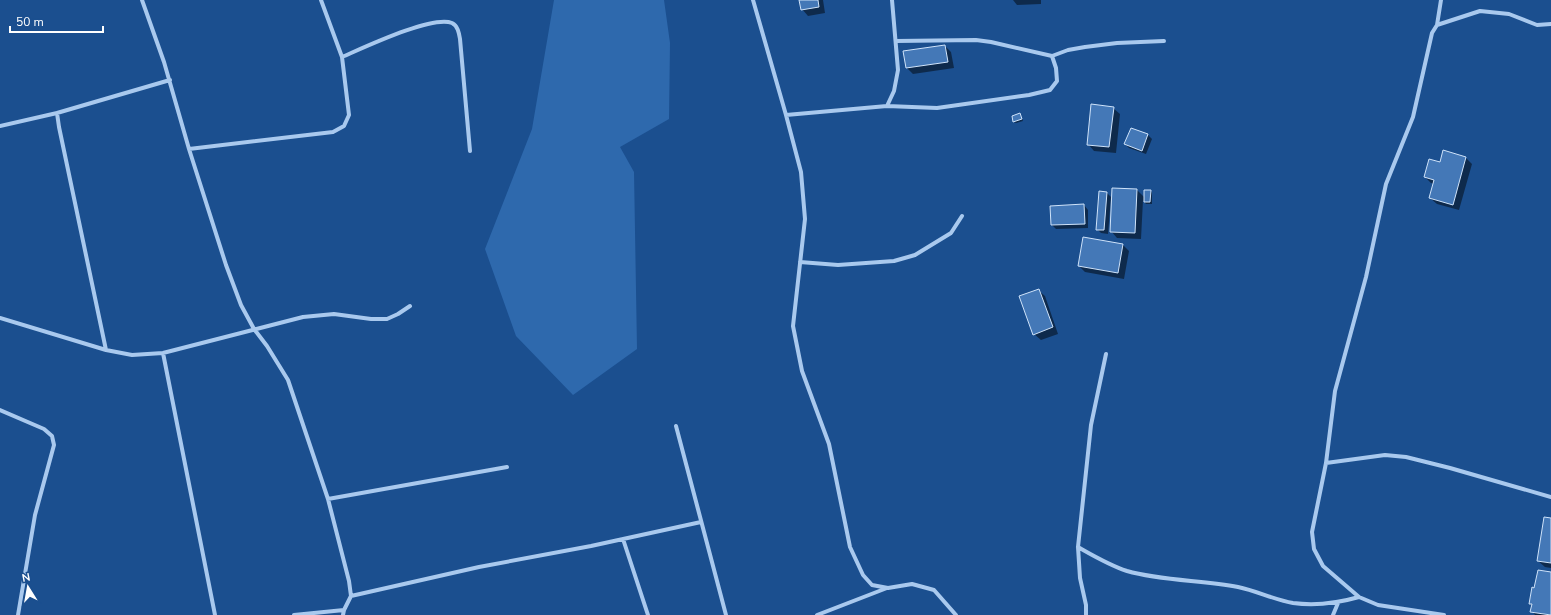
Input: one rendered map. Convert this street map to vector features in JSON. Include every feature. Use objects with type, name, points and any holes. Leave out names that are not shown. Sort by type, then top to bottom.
[{"type":"street","points":[[142,0],[170,80],[189,149],[226,265],[241,305],[254,329],[267,346],[288,380],[328,498],[349,581],[351,596],[343,615]]},
{"type":"street","points":[[189,149],[333,132],[344,126],[349,115],[342,57],[321,0]]},
{"type":"street","points":[[754,0],[801,172],[805,219],[793,326],[802,371],[829,444],[850,546],[863,575],[872,585],[888,588]]},
{"type":"street","points":[[887,106],[894,91],[898,70],[892,0]]},
{"type":"street","points":[[1441,0],[1437,25],[1432,33],[1413,117],[1386,184],[1366,277],[1335,391],[1326,463],[1312,532],[1314,550],[1323,566],[1359,597],[1378,605],[1444,615]]},
{"type":"street","points":[[1437,25],[1480,11],[1509,14],[1537,25],[1551,24]]},
{"type":"street","points":[[342,57],[394,34],[428,25],[452,23],[458,29],[460,39],[470,151]]},
{"type":"street","points":[[896,41],[976,40],[1052,56],[1068,50],[1085,47],[1117,43],[1164,41]]},
{"type":"street","points":[[786,115],[887,106],[937,108],[1029,95],[1050,90],[1057,81],[1056,68],[1052,56]]},
{"type":"street","points":[[0,126],[57,113],[170,80]]},
{"type":"street","points":[[57,113],[106,350]]},
{"type":"street","points":[[800,262],[838,265],[894,262],[915,255],[951,233],[962,216]]},
{"type":"street","points":[[0,318],[106,350],[132,355],[163,353],[303,317],[334,314],[387,320],[410,306]]},
{"type":"street","points":[[163,353],[215,615]]},
{"type":"street","points":[[1086,615],[1086,605],[1080,578],[1078,547],[1091,425],[1106,354]]},
{"type":"street","points":[[0,410],[44,429],[52,436],[54,445],[36,514],[18,615]]},
{"type":"street","points":[[676,426],[726,615]]},
{"type":"street","points":[[1326,463],[1385,455],[1406,457],[1450,468],[1551,498]]},
{"type":"street","points":[[328,498],[507,467]]},
{"type":"street","points":[[351,596],[479,567],[701,522]]},
{"type":"street","points":[[623,539],[648,615]]},
{"type":"street","points":[[1078,547],[1103,562],[1128,571],[1238,587],[1293,602],[1316,604],[1338,603],[1359,597]]},
{"type":"street","points":[[817,615],[888,588],[912,584],[934,590],[956,615]]},
{"type":"street","points":[[1333,615],[1338,603]]},
{"type":"street","points":[[294,615],[344,610]]},
{"type":"shaded area","points":[[554,0],[664,0],[670,43],[669,119],[620,147],[634,172],[637,349],[573,395],[516,336],[485,249],[532,129]]},
{"type":"building","points":[[799,0],[818,0],[819,7],[801,10]]},
{"type":"building","points":[[945,45],[948,62],[906,68],[903,51]]},
{"type":"building","points":[[1091,104],[1114,107],[1109,147],[1087,145]]},
{"type":"building","points":[[1020,113],[1022,119],[1013,122],[1012,116]]},
{"type":"building","points":[[1131,128],[1148,134],[1142,151],[1124,144]]},
{"type":"building","points":[[1443,150],[1466,157],[1453,205],[1429,198],[1434,180],[1424,177],[1429,159],[1440,162]]},
{"type":"building","points":[[1112,188],[1137,189],[1135,233],[1110,232]]},
{"type":"building","points":[[1144,190],[1151,190],[1150,202],[1144,202]]},
{"type":"building","points":[[1099,191],[1107,192],[1104,230],[1096,230]]},
{"type":"building","points":[[1084,204],[1085,224],[1051,225],[1050,206]]},
{"type":"building","points":[[1083,237],[1123,244],[1118,273],[1078,266]]},
{"type":"building","points":[[1039,289],[1053,327],[1033,335],[1019,296]]},
{"type":"building","points":[[1544,517],[1551,518],[1551,563],[1537,561]]},
{"type":"building","points":[[1538,570],[1551,572],[1551,615],[1530,612],[1532,604],[1529,604],[1532,587],[1534,588]]}]
